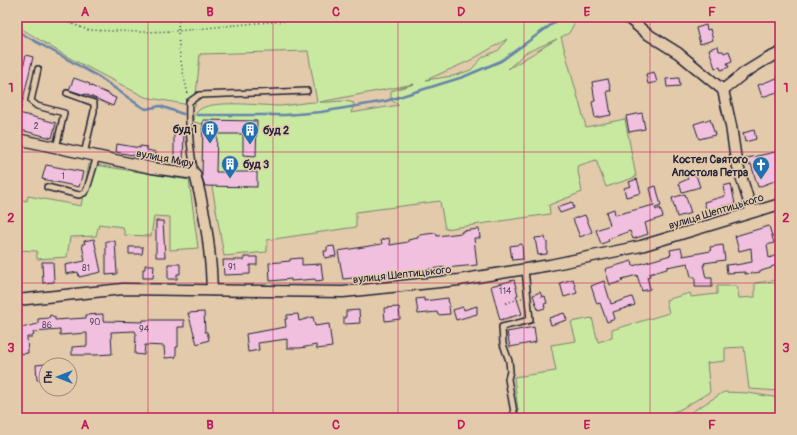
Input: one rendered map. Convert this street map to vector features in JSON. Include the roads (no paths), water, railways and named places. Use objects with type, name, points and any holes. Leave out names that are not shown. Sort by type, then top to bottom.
[{"type":"street","points":[[627,17],[646,33],[678,53],[723,90],[731,126],[736,160],[752,212]]},
{"type":"street","points":[[723,90],[744,73],[780,53]]},
{"type":"street","name":"вулиця Миру","points":[[17,139],[152,168],[195,174],[202,202],[208,240],[212,290]]},
{"type":"street","name":"вулиця Шептицького","points":[[17,300],[122,289],[343,292],[459,280],[525,269],[641,246],[780,204]]},
{"type":"lane","points":[[38,69],[30,101],[37,106],[64,113],[56,148]]},
{"type":"lane","points":[[195,174],[192,160],[188,116],[189,102],[200,95],[307,91]]},
{"type":"lane","points":[[67,93],[94,103],[94,111],[84,154]]},
{"type":"lane","points":[[47,188],[79,195],[84,193],[87,189],[97,156]]},
{"type":"lane","points":[[515,418],[508,379],[510,370],[503,344],[502,327],[530,320],[525,269]]},
{"type":"waterway","points":[[197,115],[285,115],[321,112],[386,101],[463,77],[501,61],[562,17]]},
{"type":"waterway","points":[[17,31],[99,77],[140,106],[146,109],[160,106],[183,114]]},
{"type":"place","name":"буд 1","points":[[210,144]]},
{"type":"place","name":"буд 2","points":[[250,145]]},
{"type":"place","name":"буд 3","points":[[230,179]]},
{"type":"place","name":"Костел Святого Апостола Петра","points":[[761,180]]}]
